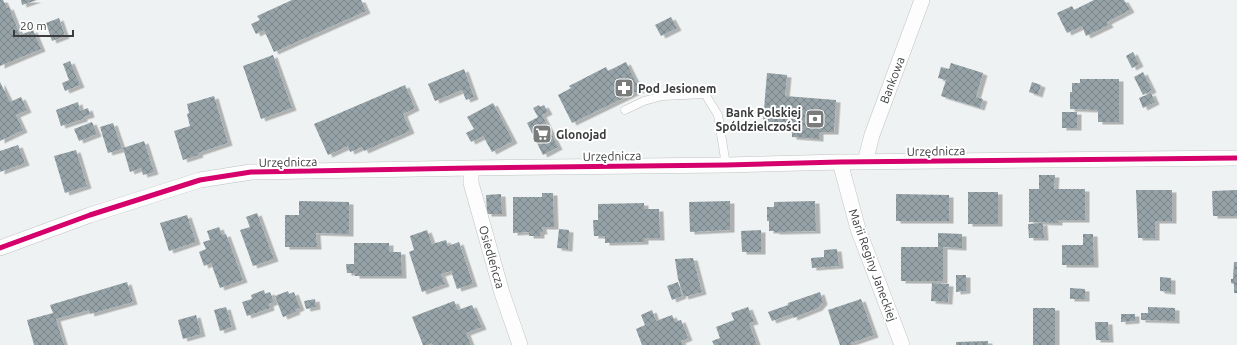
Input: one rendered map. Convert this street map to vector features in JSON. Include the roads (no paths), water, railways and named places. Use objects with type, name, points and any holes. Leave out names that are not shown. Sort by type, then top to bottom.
[{"type":"street","name":"Bankowa","points":[[865,162],[872,135],[922,0]]},
{"type":"street","name":"Urzędnicza","points":[[0,248],[90,215],[200,180],[251,172],[840,162],[1237,158]]},
{"type":"street","name":"Marii Reginy Janeckiej","points":[[840,162],[858,229],[902,345]]},
{"type":"street","name":"Osiedleńcza","points":[[471,168],[471,183],[475,198],[502,293],[520,345]]},
{"type":"lane","points":[[626,110],[644,101],[662,96],[705,94],[718,116],[726,165]]},
{"type":"place","name":"Pod Jesionem","points":[[624,88]]},
{"type":"place","name":"Bank Polskiej Spóldzielczości","points":[[815,119]]},
{"type":"place","name":"Glonojad","points":[[542,134]]}]
